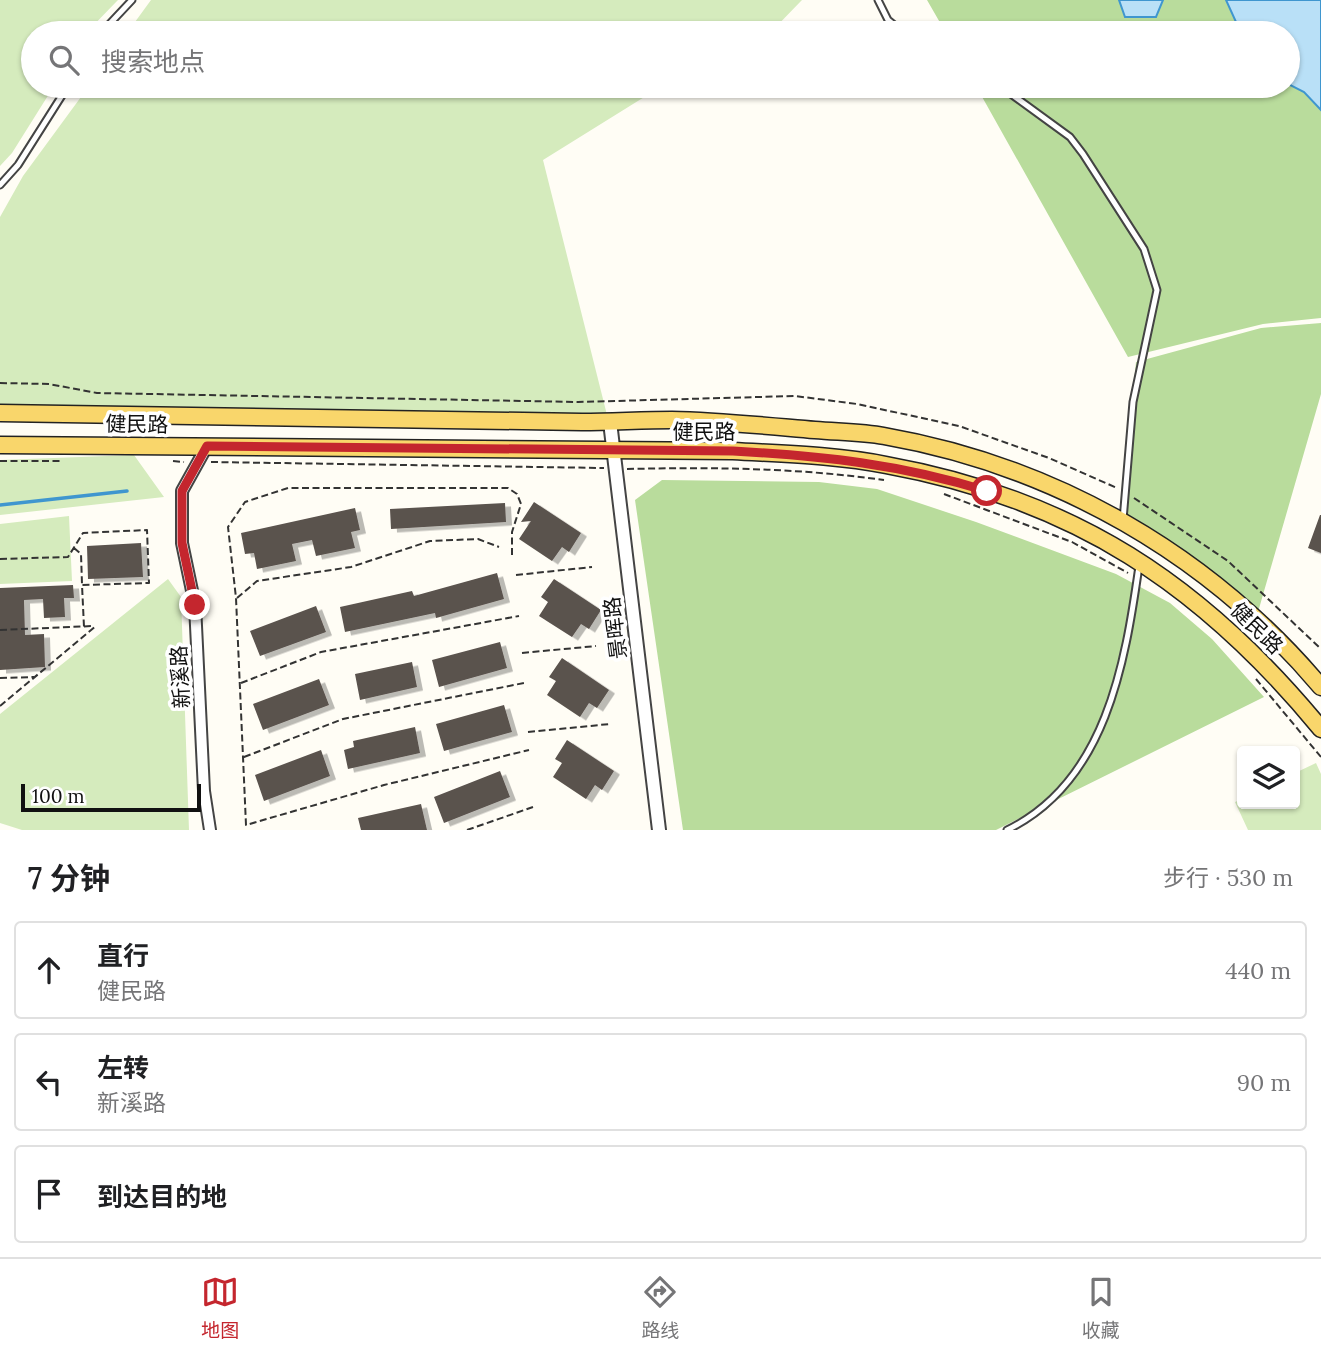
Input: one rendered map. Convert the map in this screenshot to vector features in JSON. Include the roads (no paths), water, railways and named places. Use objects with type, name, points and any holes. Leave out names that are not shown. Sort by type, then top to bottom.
[{"type":"main road","name":"健民路","points":[[0,413],[610,422],[673,420],[883,436],[985,460],[1061,488],[1123,520],[1212,582],[1268,631],[1321,687]]},
{"type":"main road","name":"健民路","points":[[0,444],[207,446],[614,460],[733,451],[885,464],[943,477],[999,495],[1085,530],[1140,560],[1203,607],[1252,651],[1321,729]]},
{"type":"street","name":"景晖路","points":[[610,422],[659,830]]},
{"type":"street","name":"新溪路","points":[[207,446],[182,491],[182,543],[195,605],[204,791],[209,830]]},
{"type":"lane","points":[[112,21],[131,0]]},
{"type":"lane","points":[[878,0],[889,21]]},
{"type":"lane","points":[[0,185],[18,165],[60,98]]},
{"type":"lane","points":[[1016,98],[1070,137],[1144,249],[1153,274],[1157,290],[1133,402],[1123,520]]},
{"type":"lane","points":[[1007,830],[1043,807],[1065,786],[1093,746],[1128,647],[1140,560]]},
{"type":"water","points":[[1119,0],[1163,0],[1156,17],[1125,17]]},
{"type":"water","points":[[1226,0],[1321,0],[1321,110],[1300,90],[1300,21],[1236,21]]},
{"type":"waterway","points":[[0,505],[127,491]]}]
